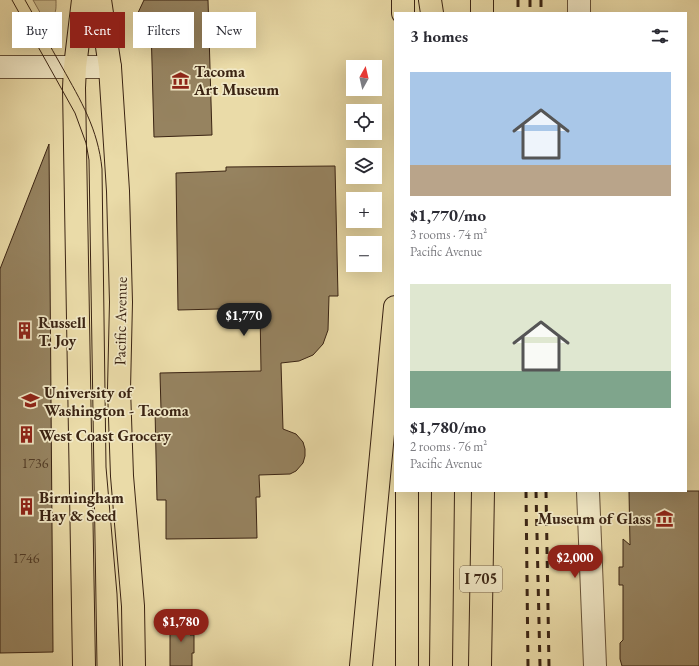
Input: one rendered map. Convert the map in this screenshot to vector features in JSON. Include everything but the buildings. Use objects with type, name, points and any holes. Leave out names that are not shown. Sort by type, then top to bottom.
[{"type":"main road","points":[[83,0],[74,88],[84,666]]},
{"type":"main road","name":"Pacific Avenue","points":[[100,0],[110,67],[118,191],[121,302],[119,389],[122,476],[133,606],[134,666]]},
{"type":"main road","points":[[403,0],[403,12]]},
{"type":"main road","points":[[430,0],[432,12]]},
{"type":"main road","points":[[440,0],[440,12]]},
{"type":"main road","points":[[482,0],[482,12]]},
{"type":"main road","points":[[361,666],[394,318]]},
{"type":"main road","points":[[406,666],[407,492]]},
{"type":"main road","points":[[441,666],[443,492]]},
{"type":"main road","name":"I 705","points":[[480,666],[483,492]]},
{"type":"main road","points":[[492,492],[495,666]]},
{"type":"street","points":[[579,0],[579,12]]},
{"type":"street","points":[[0,67],[110,67]]},
{"type":"street","points":[[588,492],[595,666]]},
{"type":"shaded area","points":[[33,0],[56,0],[55,12],[40,12]]},
{"type":"tram line","points":[[12,0],[75,113],[86,143],[89,160],[97,666]]},
{"type":"tram line","points":[[25,0],[88,116],[97,141],[102,169],[106,467],[117,594],[120,666]]},
{"type":"railway","points":[[518,0],[518,12]]},
{"type":"railway","points":[[530,0],[530,12]]},
{"type":"railway","points":[[541,0],[541,12]]},
{"type":"railway","points":[[526,492],[528,666]]},
{"type":"railway","points":[[536,492],[540,666]]},
{"type":"railway","points":[[546,492],[549,666]]},
{"type":"place","name":"Tacoma Art Museum","points":[[181,80]]},
{"type":"place","name":"Russell T. Joy","points":[[25,331]]},
{"type":"place","name":"University of Washington - Tacoma","points":[[31,401]]},
{"type":"place","name":"West Coast Grocery","points":[[26,435]]},
{"type":"place","name":"Birmingham Hay & Seed","points":[[26,506]]},
{"type":"place","name":"Museum of Glass","points":[[664,518]]}]
